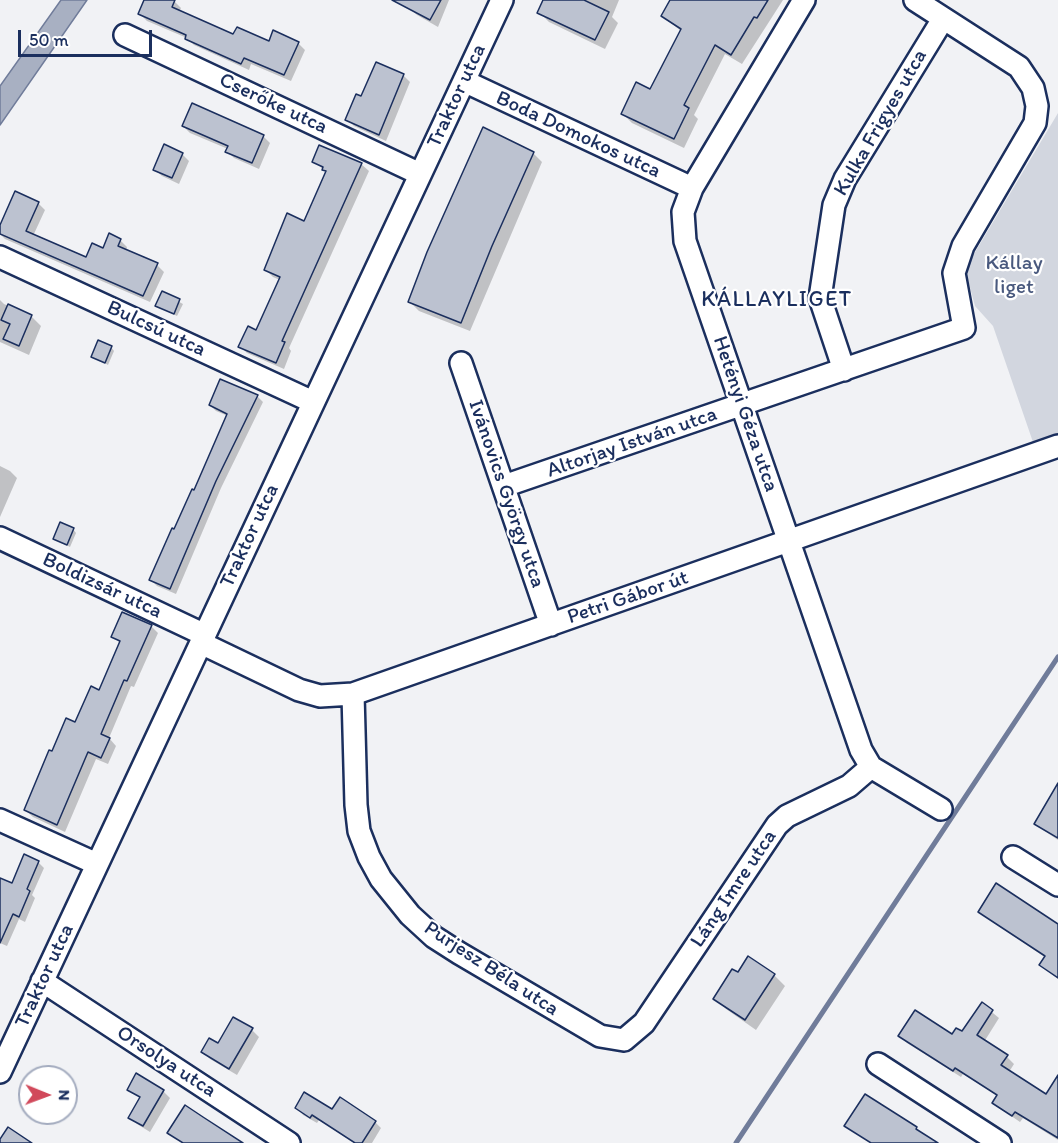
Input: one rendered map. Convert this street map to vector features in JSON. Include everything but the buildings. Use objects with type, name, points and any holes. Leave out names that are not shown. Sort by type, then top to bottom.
[{"type":"street","name":"Traktor utca","points":[[0,1072],[502,0]]},
{"type":"street","name":"Hetényi Géza utca","points":[[804,0],[692,188],[683,212],[685,241],[861,750],[871,767]]},
{"type":"street","points":[[915,0],[943,19]]},
{"type":"street","name":"Altorjay István utca","points":[[504,486],[964,328],[954,273],[963,246],[1035,123],[1037,106],[1033,88],[1019,67],[943,19]]},
{"type":"street","name":"Kulka Frigyes utca","points":[[844,370],[820,298],[834,205],[845,179],[943,19]]},
{"type":"street","name":"Cserőke utca","points":[[125,35],[420,174]]},
{"type":"street","name":"Boda Domokos utca","points":[[464,81],[692,188]]},
{"type":"street","name":"Bulcsú utca","points":[[0,257],[313,402]]},
{"type":"street","name":"Ivánovics György utca","points":[[461,363],[551,625]]},
{"type":"street","name":"Petri Gábor út","points":[[203,639],[299,690],[320,696],[353,694],[1058,446]]},
{"type":"street","name":"Boldizsár utca","points":[[0,538],[203,639]]},
{"type":"street","name":"Purjesz Béla utca","points":[[353,694],[356,805],[359,831],[381,879],[410,915],[434,937],[600,1036],[624,1040]]},
{"type":"street","points":[[871,767],[941,809]]},
{"type":"street","name":"Láng Imre utca","points":[[624,1040],[644,1023],[777,825],[787,816],[849,786],[871,767]]},
{"type":"street","points":[[0,820],[97,864]]},
{"type":"street","points":[[1013,857],[1058,885]]},
{"type":"street","name":"Orsolya utca","points":[[42,981],[289,1143]]},
{"type":"street","points":[[878,1064],[1000,1143]]},
{"type":"green space","name":"Kállay liget","points":[[1058,113],[1058,437],[1034,445],[993,326],[975,306],[965,269]]},
{"type":"water","points":[[61,0],[87,0],[0,125],[0,86]]},
{"type":"waterway","points":[[736,1143],[1058,657]]},
{"type":"district","name":"KÁLLAYLIGET","points":[[777,300]]}]
